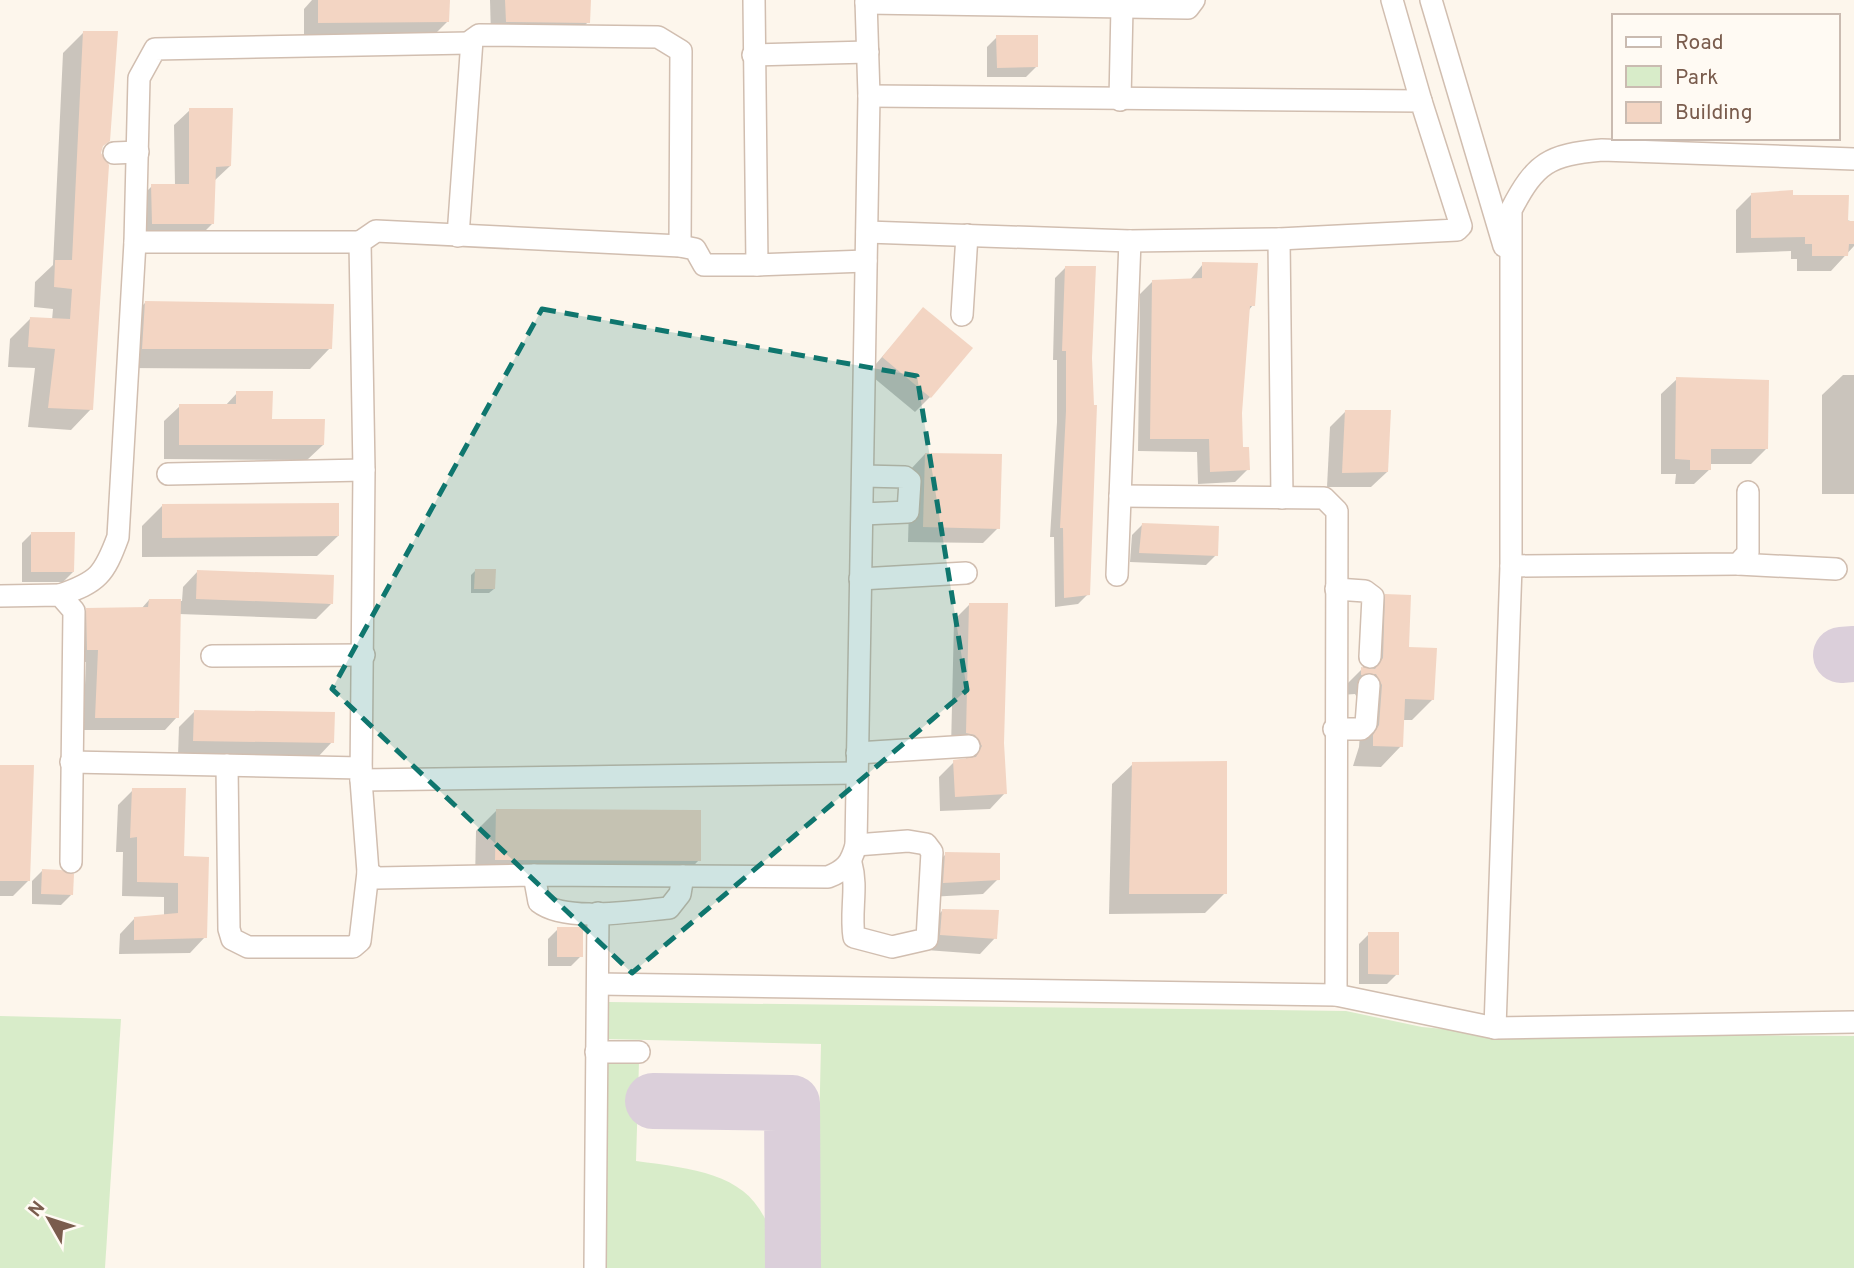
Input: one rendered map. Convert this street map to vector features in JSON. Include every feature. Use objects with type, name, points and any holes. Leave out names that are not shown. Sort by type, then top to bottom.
[{"type":"lane","points":[[754,0],[757,265]]},
{"type":"lane","points":[[368,872],[377,878],[534,875],[828,877],[843,871],[854,854],[908,841],[926,844],[932,852],[927,939],[892,947],[854,937],[852,920],[857,884],[854,854],[863,514],[869,96],[866,1],[1188,8],[1194,0]]},
{"type":"lane","points":[[867,232],[1130,241],[1279,240],[1457,230],[1461,226],[1392,0]]},
{"type":"lane","points":[[1431,0],[1509,264]]},
{"type":"lane","points":[[1120,100],[1122,7]]},
{"type":"lane","points":[[0,596],[60,595],[90,585],[106,568],[118,537],[135,242],[139,78],[155,49],[469,43],[480,35],[657,37],[681,51],[680,246]]},
{"type":"lane","points":[[458,236],[469,43]]},
{"type":"lane","points":[[753,55],[868,52]]},
{"type":"lane","points":[[869,96],[1421,101]]},
{"type":"lane","points":[[1495,1028],[1511,566],[1511,210],[1527,178],[1561,154],[1602,150],[1854,159]]},
{"type":"lane","points":[[114,153],[138,152]]},
{"type":"lane","points":[[135,242],[360,242],[376,231],[680,246],[695,249],[704,265],[866,261]]},
{"type":"lane","points":[[962,315],[967,235]]},
{"type":"lane","points":[[1279,240],[1282,498]]},
{"type":"lane","points":[[1117,575],[1130,241]]},
{"type":"lane","points":[[227,765],[229,929],[232,939],[248,947],[353,947],[360,941],[368,872],[361,774],[364,470],[360,242]]},
{"type":"lane","points":[[168,474],[364,470]]},
{"type":"lane","points":[[863,476],[905,477],[910,481],[908,512],[863,514]]},
{"type":"lane","points":[[1738,564],[1748,553],[1748,492]]},
{"type":"lane","points":[[1120,496],[1324,498],[1337,510],[1334,729],[1336,995]]},
{"type":"lane","points":[[1511,566],[1738,564],[1836,569]]},
{"type":"lane","points":[[860,579],[966,573]]},
{"type":"lane","points":[[1336,589],[1365,591],[1373,597],[1370,656]]},
{"type":"lane","points":[[60,595],[74,611],[71,862]]},
{"type":"lane","points":[[212,656],[363,655]]},
{"type":"lane","points":[[1334,729],[1362,729],[1366,724],[1369,685]]},
{"type":"lane","points":[[71,762],[227,765],[361,774],[857,763],[969,746]]},
{"type":"lane","points":[[534,875],[538,901],[550,910],[598,913],[669,908],[680,894],[683,876]]},
{"type":"lane","points":[[595,1268],[598,913]]},
{"type":"lane","points":[[598,984],[1336,995],[1495,1028],[1854,1022]]},
{"type":"lane","points":[[596,1052],[639,1052]]},
{"type":"highlighted area","points":[[542,309],[917,376],[967,690],[632,973],[332,689]]},
{"type":"green space","points":[[609,1002],[1346,1011],[1422,1027],[1488,1033],[1854,1036],[1854,1268],[816,1268],[821,1044],[606,1039]]},
{"type":"green space","points":[[0,1016],[121,1019],[105,1268],[0,1268]]},
{"type":"green space","points":[[601,1062],[639,1062],[636,1161],[689,1169],[733,1184],[750,1197],[763,1214],[772,1238],[776,1268],[599,1268]]},
{"type":"building","points":[[318,0],[450,0],[449,22],[318,23]]},
{"type":"building","points":[[505,0],[591,0],[590,23],[506,22]]},
{"type":"building","points":[[83,31],[118,31],[110,141],[103,146],[101,153],[109,165],[93,410],[48,408],[55,349],[28,347],[30,317],[70,319],[72,289],[54,287],[55,260],[72,260]]},
{"type":"building","points":[[996,35],[1038,35],[1038,67],[997,68]]},
{"type":"building","points":[[189,108],[233,108],[231,166],[216,167],[214,224],[152,224],[151,184],[189,184]]},
{"type":"building","points":[[1793,190],[1793,195],[1849,195],[1848,221],[1854,221],[1854,244],[1849,244],[1848,256],[1812,256],[1812,244],[1805,244],[1805,237],[1751,238],[1751,193]]},
{"type":"building","points":[[1202,262],[1258,263],[1255,306],[1250,306],[1242,413],[1243,447],[1249,447],[1250,470],[1210,472],[1209,439],[1150,439],[1152,280],[1202,278]]},
{"type":"building","points":[[1065,266],[1096,266],[1092,358],[1094,405],[1097,405],[1090,595],[1064,598],[1063,528],[1060,528],[1066,411],[1066,351],[1062,351]]},
{"type":"building","points":[[145,301],[334,304],[332,349],[142,349]]},
{"type":"building","points":[[923,307],[973,348],[931,398],[882,357]]},
{"type":"building","points":[[1676,377],[1769,380],[1768,449],[1711,449],[1711,470],[1690,470],[1690,460],[1675,459]]},
{"type":"building","points":[[236,391],[273,391],[272,419],[325,419],[324,445],[179,445],[179,404],[236,404]]},
{"type":"building","points":[[1345,410],[1391,410],[1388,472],[1342,473]]},
{"type":"building","points":[[925,453],[1002,454],[1000,529],[923,527]]},
{"type":"building","points":[[339,503],[339,536],[162,538],[162,504]]},
{"type":"building","points":[[1142,523],[1219,526],[1218,556],[1139,553]]},
{"type":"building","points":[[31,532],[75,532],[74,572],[31,572]]},
{"type":"building","points":[[475,569],[496,569],[495,589],[474,589]]},
{"type":"building","points":[[197,570],[334,575],[333,604],[196,599]]},
{"type":"building","points":[[1385,594],[1411,595],[1409,647],[1437,648],[1434,700],[1405,699],[1403,747],[1373,746],[1373,735],[1379,725],[1382,685],[1376,674],[1361,675],[1361,667],[1375,669],[1383,658]]},
{"type":"building","points":[[149,599],[181,599],[179,718],[95,718],[98,650],[87,650],[86,608],[148,607]]},
{"type":"building","points":[[969,603],[1008,603],[1004,743],[1007,794],[955,797],[953,760],[976,757],[982,746],[975,735],[966,733]]},
{"type":"building","points":[[194,710],[335,712],[334,743],[193,741]]},
{"type":"building","points":[[1227,761],[1227,894],[1129,894],[1132,762]]},
{"type":"building","points":[[0,765],[34,765],[30,881],[0,881]]},
{"type":"building","points":[[132,788],[186,788],[184,856],[209,857],[207,938],[134,940],[134,917],[178,913],[178,883],[137,882],[137,837],[130,838]]},
{"type":"building","points":[[496,809],[701,810],[701,861],[495,860]]},
{"type":"building","points":[[945,852],[1000,853],[1000,880],[943,883]]},
{"type":"building","points":[[42,869],[74,874],[73,895],[41,894]]},
{"type":"building","points":[[942,909],[999,910],[997,939],[940,935]]},
{"type":"building","points":[[557,927],[583,927],[583,957],[557,957]]},
{"type":"building","points":[[1368,932],[1399,932],[1399,975],[1368,974]]},
{"type":"taxiway","points":[[1841,655],[1854,654]]},
{"type":"taxiway","points":[[653,1101],[792,1103],[793,1268]]}]
